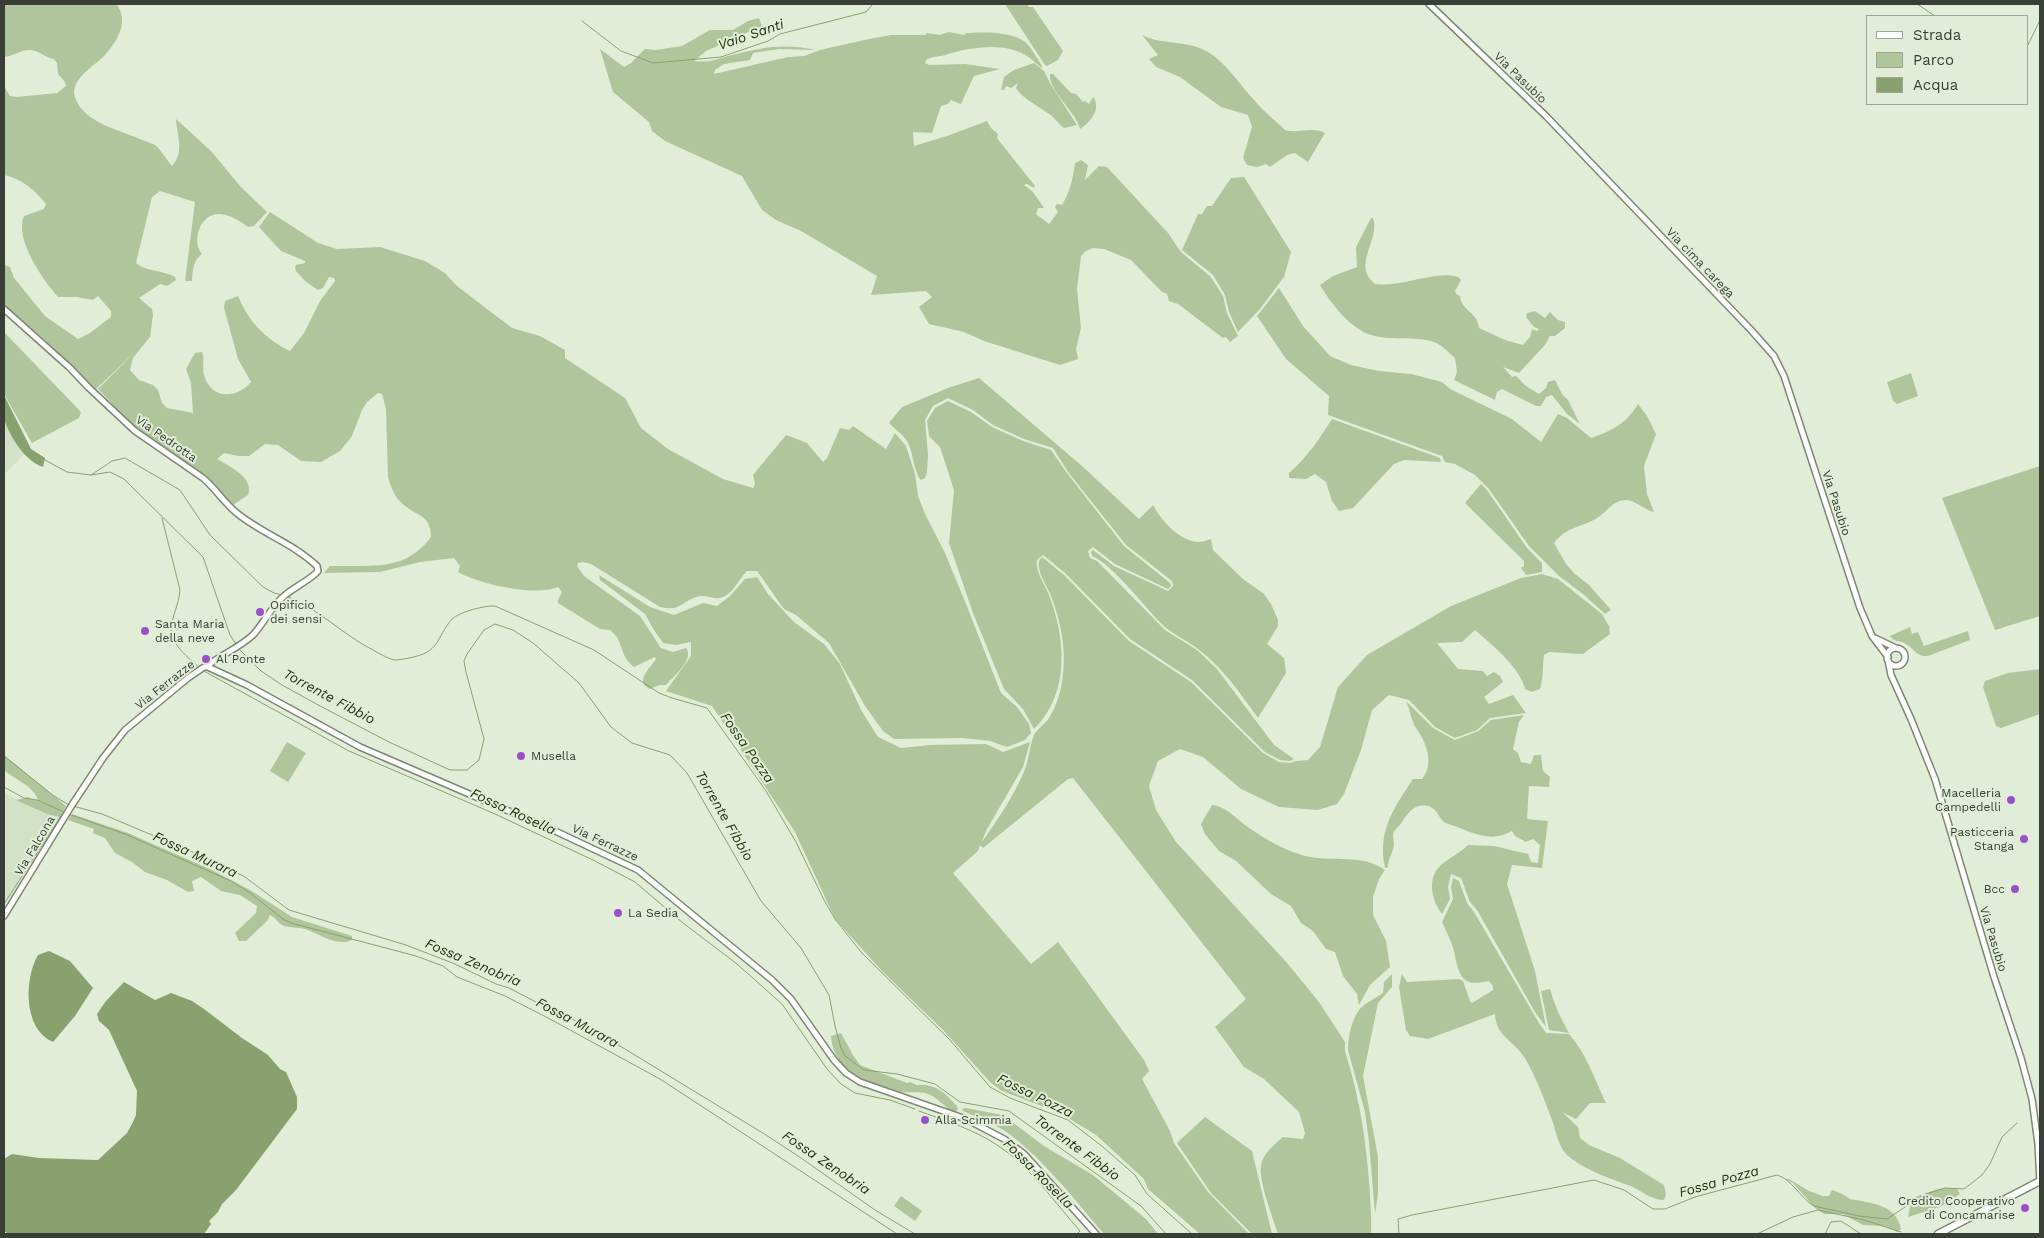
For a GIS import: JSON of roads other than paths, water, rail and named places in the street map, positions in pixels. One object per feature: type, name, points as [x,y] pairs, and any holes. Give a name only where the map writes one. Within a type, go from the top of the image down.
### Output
[{"type":"main road","points":[[1938,1234],[2040,1181]]},
{"type":"street","name":"Via Pasubio","points":[[1429,4],[1546,116],[1595,169]]},
{"type":"street","name":"Via cima carega","points":[[1595,169],[1762,342],[1774,356],[1784,376]]},
{"type":"street","name":"Via Pedrotta","points":[[4,309],[70,368],[135,432],[212,486],[237,514],[317,566],[318,571],[315,575],[285,595],[271,609],[253,634],[206,667]]},
{"type":"street","name":"Via Pasubio","points":[[1784,376],[1858,600],[1872,636],[1891,664],[1898,666]]},
{"type":"street","points":[[1872,636],[1904,652],[1904,662],[1898,666],[1893,680]]},
{"type":"street","points":[[1888,659],[1889,652],[1897,648]]},
{"type":"street","name":"Via Pasubio","points":[[1888,659],[1893,680],[1935,779],[1994,977],[2021,1058],[2032,1099],[2039,1144],[2040,1181]]},
{"type":"street","name":"Via Ferrazze","points":[[69,811],[103,758],[125,730],[197,671],[206,667],[247,685],[360,747],[498,805],[638,870],[782,989],[825,1048],[846,1073],[860,1082],[966,1119],[1004,1139],[1024,1154],[1096,1234]]},
{"type":"street","name":"Via Falcona","points":[[4,916],[69,811]]},
{"type":"water","points":[[4,395],[31,449],[45,458],[43,467],[30,460],[24,454],[10,433],[3,416]]},
{"type":"water","points":[[49,951],[70,961],[93,988],[75,1016],[53,1042],[43,1036],[36,1026],[31,1015],[29,1003],[30,977],[33,965],[38,955]]},
{"type":"water","points":[[124,982],[155,1000],[171,993],[192,1001],[268,1055],[280,1069],[286,1072],[297,1097],[297,1109],[236,1190],[209,1221],[211,1224],[204,1234],[7,1233],[4,1231],[4,1159],[12,1154],[39,1158],[98,1160],[127,1133],[133,1122],[136,1115],[137,1091],[109,1030],[99,1021],[97,1014],[106,1001]]},
{"type":"waterway","name":"Vaio Santi","points":[[582,21],[621,51],[653,63],[721,57],[768,41],[780,34],[866,12],[873,4]]},
{"type":"waterway","points":[[1917,4],[1934,15]]},
{"type":"waterway","points":[[2029,43],[2040,20]]},
{"type":"waterway","name":"Fossa Pozza","points":[[91,475],[112,461],[125,458],[180,490],[210,535],[263,587],[282,595]]},
{"type":"waterway","name":"Torrente Fibbio","points":[[45,460],[67,472],[91,475],[110,472],[124,479],[203,557],[230,635],[236,644]]},
{"type":"waterway","name":"Fossa Rosella","points":[[162,518],[180,590],[171,629],[172,635],[181,651],[199,667]]},
{"type":"waterway","name":"Fossa Pozza","points":[[286,596],[309,607],[362,644],[394,660],[409,658],[427,652],[436,644],[455,616],[495,606],[594,650],[659,693],[707,708],[766,791],[796,842],[835,919],[861,952],[950,1040],[990,1087],[1010,1098],[1068,1120],[1135,1175],[1147,1194],[1192,1234]]},
{"type":"waterway","name":"Torrente Fibbio","points":[[238,648],[261,671],[322,707],[389,742],[450,770],[467,770],[479,760],[484,739],[464,661],[484,630],[495,624],[513,630],[533,643],[579,683],[611,727],[632,743],[670,755],[687,773],[761,901],[801,948],[829,995],[835,1026],[845,1056],[864,1070],[897,1074],[935,1084],[960,1102],[1009,1111],[1141,1206],[1166,1234]]},
{"type":"waterway","name":"Fossa Rosella","points":[[202,670],[349,751],[495,814],[635,882],[683,923],[737,964],[782,1004],[827,1069],[841,1084],[855,1093],[890,1100],[915,1109]]},
{"type":"waterway","name":"Fossa Zenobria","points":[[4,756],[54,796],[69,805]]},
{"type":"waterway","name":"Fossa Murara","points":[[4,787],[24,798],[37,800],[64,812]]},
{"type":"waterway","name":"Fossa Zenobria","points":[[73,806],[102,814],[214,861],[245,877],[289,910],[406,945],[455,964],[536,1002],[551,1007],[625,1049],[766,1135],[875,1210],[915,1234]]},
{"type":"waterway","points":[[4,904],[63,813]]},
{"type":"waterway","name":"Fossa Murara","points":[[68,814],[125,834],[231,881],[291,923],[416,956],[443,966],[457,977],[505,996],[660,1079],[897,1234]]},
{"type":"waterway","name":"Fossa Rosella","points":[[919,1111],[961,1126],[991,1141],[1011,1155],[1042,1186],[1080,1231],[1077,1234]]},
{"type":"waterway","name":"Fossa Pozza","points":[[1399,1234],[1398,1219],[1412,1215],[1594,1180],[1624,1190],[1653,1209],[1665,1209],[1695,1197],[1777,1175],[1792,1184],[1814,1206],[1859,1216],[1887,1219],[1923,1195],[1945,1188],[1964,1189],[1982,1175],[1990,1164],[2002,1137],[2017,1123]]},
{"type":"waterway","name":"Fossa Pozza","points":[[1757,1234],[1793,1217],[1818,1210],[1864,1220],[1901,1232]]},
{"type":"waterway","name":"Torrente Fibbio","points":[[1825,1234],[1831,1222],[1841,1221],[1861,1234]]},
{"type":"place","name":"Opificio dei sensi","points":[[260,612]]},
{"type":"place","name":"Santa Maria della neve","points":[[145,631]]},
{"type":"place","name":"Al Ponte","points":[[206,659]]},
{"type":"place","name":"Musella","points":[[521,756]]},
{"type":"place","name":"Macelleria Campedelli","points":[[2011,800]]},
{"type":"place","name":"Pasticceria Stanga","points":[[2024,839]]},
{"type":"place","name":"Bcc","points":[[2015,889]]},
{"type":"place","name":"La Sedia","points":[[618,913]]},
{"type":"place","name":"Alla Scimmia","points":[[925,1120]]},
{"type":"place","name":"Credito Cooperativo di Concamarise","points":[[2025,1208]]}]
